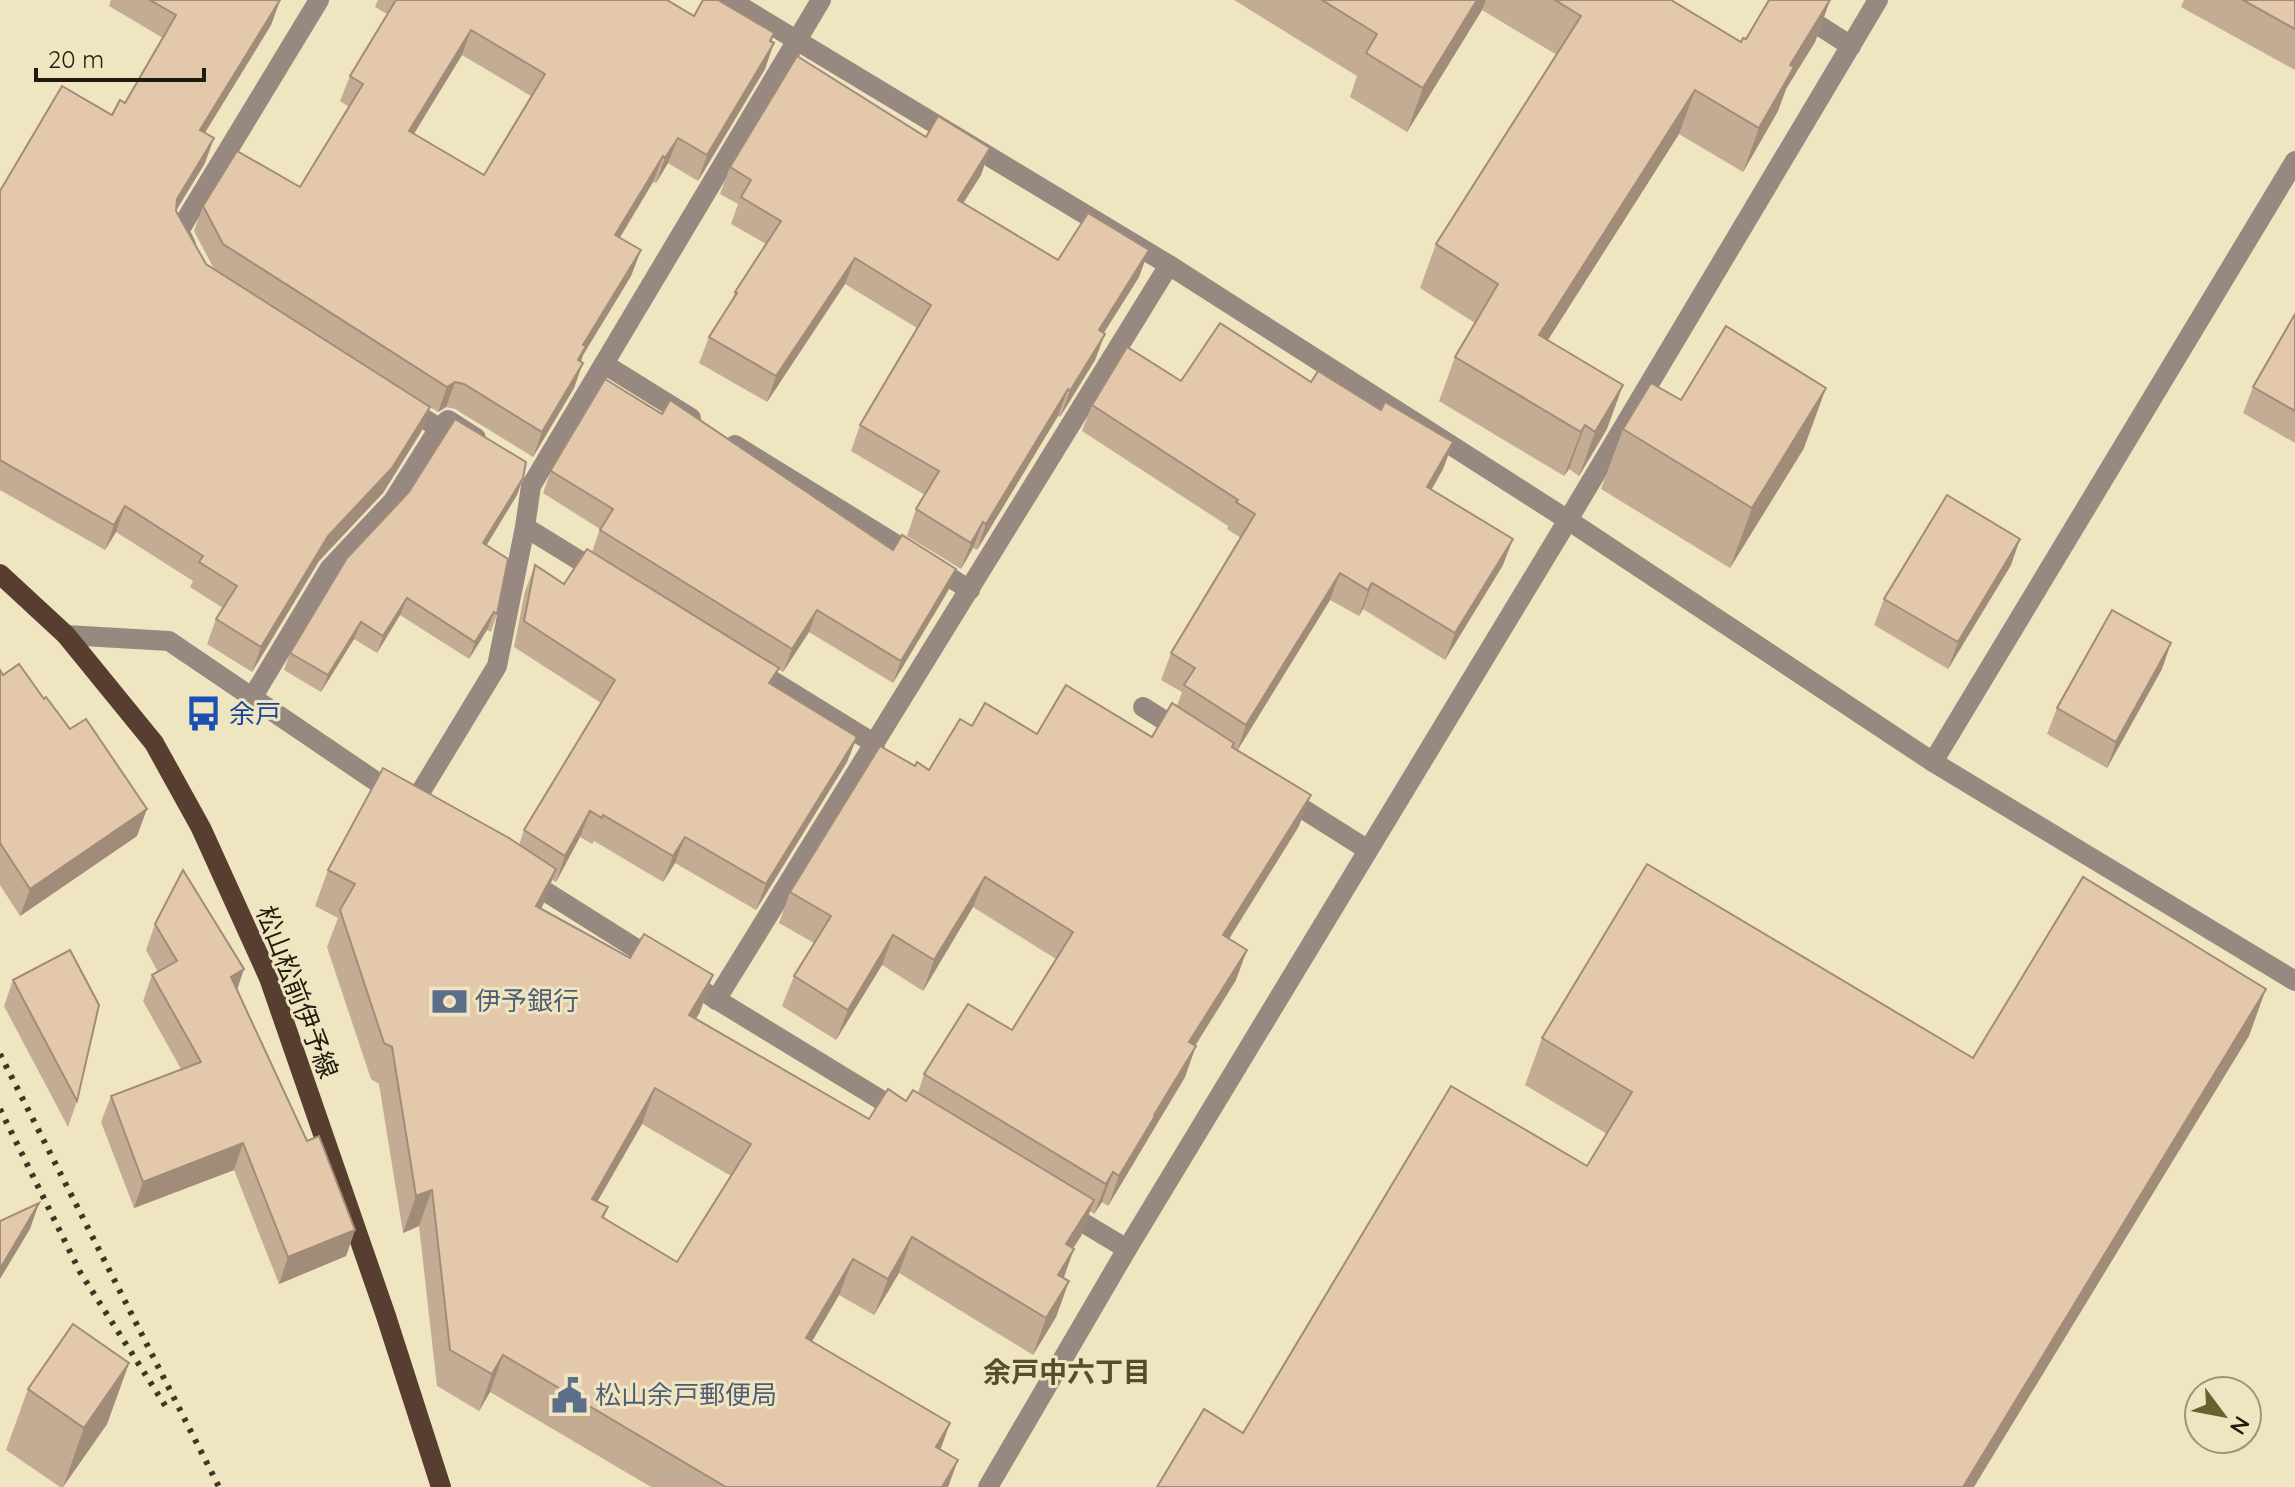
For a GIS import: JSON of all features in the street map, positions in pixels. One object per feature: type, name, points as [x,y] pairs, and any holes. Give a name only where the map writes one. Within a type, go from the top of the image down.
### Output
[{"type":"main road","name":"松山松前伊予線","points":[[0,574],[66,635],[154,743],[201,828],[269,978],[386,1316],[441,1487]]},
{"type":"street","points":[[197,266],[179,231],[319,0]]},
{"type":"street","points":[[730,0],[1169,265],[1568,520],[1933,762],[2295,981]]},
{"type":"street","points":[[66,635],[169,641],[419,811],[497,666],[525,527],[531,471],[604,364],[821,0]]},
{"type":"street","points":[[1779,0],[1851,46]]},
{"type":"street","points":[[988,1487],[1127,1249],[1878,0]]},
{"type":"street","points":[[1933,762],[2295,161]]},
{"type":"street","points":[[716,1000],[1169,265]]},
{"type":"street","points":[[604,364],[970,590]]},
{"type":"street","points":[[387,395],[439,428]]},
{"type":"street","points":[[252,698],[330,568],[393,501],[439,428],[448,420],[499,452]]},
{"type":"street","points":[[525,527],[619,586]]},
{"type":"street","points":[[740,661],[875,744]]},
{"type":"street","points":[[1143,707],[1196,741]]},
{"type":"street","points":[[1262,783],[1368,850]]},
{"type":"street","points":[[505,865],[716,1000],[915,1120]]},
{"type":"street","points":[[1047,1201],[1127,1249]]},
{"type":"building","points":[[150,0],[280,0],[200,130],[214,138],[177,199],[176,211],[206,264],[430,407],[392,468],[328,536],[261,647],[216,619],[237,586],[199,562],[203,556],[125,506],[114,525],[0,460],[0,191],[62,86],[112,115],[120,100],[125,103],[176,15]]},
{"type":"building","points":[[396,0],[667,0],[694,16],[703,0],[718,0],[774,33],[770,41],[774,43],[707,155],[678,138],[665,158],[663,156],[615,235],[641,250],[583,345],[586,346],[578,360],[583,363],[542,432],[464,384],[455,382],[447,387],[223,244],[203,206],[237,151],[300,187],[363,84],[350,76]],"holes":[[[471,30],[545,74],[484,175],[409,131]]]},
{"type":"building","points":[[1322,0],[1477,0],[1423,88],[1366,53],[1377,34]]},
{"type":"building","points":[[1555,0],[1671,0],[1741,42],[1743,38],[1746,39],[1769,0],[1830,0],[1790,65],[1794,67],[1759,128],[1695,90],[1539,335],[1623,385],[1595,432],[1585,425],[1581,432],[1455,357],[1498,284],[1436,244],[1581,16]]},
{"type":"building","points":[[2243,0],[2295,0],[2295,29]]},
{"type":"building","points":[[797,56],[926,137],[938,116],[990,148],[958,200],[1058,260],[1088,213],[1149,250],[1099,330],[1105,334],[971,543],[916,509],[939,471],[860,425],[931,305],[855,258],[776,376],[709,337],[781,221],[741,197],[751,180],[730,167]]},
{"type":"building","points":[[2295,314],[2295,411],[2253,387]]},
{"type":"building","points":[[1220,323],[1311,382],[1318,371],[1381,410],[1385,402],[1453,442],[1427,487],[1513,539],[1455,633],[1372,583],[1368,590],[1340,573],[1246,725],[1184,685],[1195,668],[1171,653],[1255,514],[1092,405],[1127,347],[1181,381]]},
{"type":"building","points":[[1726,326],[1826,388],[1752,508],[1623,429],[1651,383],[1681,400]]},
{"type":"building","points":[[605,379],[662,414],[670,400],[893,550],[902,535],[956,569],[901,661],[817,610],[792,649],[600,530],[613,509],[551,471]]},
{"type":"building","points":[[455,419],[526,462],[523,478],[483,543],[508,559],[497,614],[494,612],[475,642],[407,598],[383,636],[361,622],[328,675],[290,653],[347,558],[409,492]]},
{"type":"building","points":[[1947,495],[2020,539],[1958,642],[1884,599]]},
{"type":"building","points":[[587,549],[779,668],[769,683],[857,737],[766,884],[685,837],[673,856],[603,815],[602,818],[590,811],[565,856],[524,830],[615,680],[524,621],[535,565],[564,584]]},
{"type":"building","points":[[2112,610],[2171,643],[2116,742],[2057,708]]},
{"type":"building","points":[[19,664],[70,729],[86,719],[147,809],[30,889],[0,843],[0,670],[3,675]]},
{"type":"building","points":[[1066,685],[1152,737],[1172,703],[1234,743],[1232,747],[1311,795],[1223,935],[1247,950],[1189,1042],[1196,1046],[1119,1176],[1113,1172],[1106,1184],[924,1074],[968,1004],[1012,1030],[1073,932],[985,877],[934,960],[893,935],[848,1010],[794,976],[831,916],[790,892],[880,746],[915,766],[917,762],[929,770],[960,719],[972,726],[985,703],[1037,734]]},
{"type":"building","points":[[383,768],[509,838],[556,869],[536,906],[630,958],[644,934],[713,975],[689,1015],[869,1119],[888,1089],[906,1101],[913,1090],[1094,1200],[1066,1244],[1074,1249],[1058,1275],[1069,1281],[1046,1318],[912,1237],[888,1279],[853,1259],[806,1338],[950,1423],[936,1447],[958,1460],[942,1487],[726,1487],[503,1355],[492,1374],[450,1350],[432,1190],[416,1196],[392,1047],[384,1043],[340,910],[355,884],[328,870]],"holes":[[[655,1088],[751,1144],[677,1262],[602,1217],[608,1207],[592,1199]]]},
{"type":"building","points":[[1647,864],[1973,1058],[2083,877],[2266,989],[1963,1487],[1157,1487],[1204,1409],[1243,1433],[1451,1086],[1587,1166],[1632,1092],[1542,1038]]},
{"type":"building","points":[[183,870],[244,969],[231,977],[307,1141],[319,1136],[355,1230],[288,1257],[243,1143],[143,1182],[111,1096],[201,1062],[152,975],[177,961],[155,924]]},
{"type":"building","points":[[70,950],[99,1005],[77,1101],[13,980]]},
{"type":"building","points":[[39,1203],[0,1269],[0,1221]]},
{"type":"building","points":[[73,1324],[129,1363],[84,1428],[28,1389]]},
{"type":"railway","points":[[0,1054],[219,1487]]},
{"type":"railway","points":[[0,1109],[80,1272],[168,1410]]},
{"type":"place","name":"余戸","points":[[203,714]]},
{"type":"place","name":"伊予銀行","points":[[449,1001]]},
{"type":"place","name":"松山余戸郵便局","points":[[569,1395]]},
{"type":"district","name":"余戸中六丁目","points":[[1067,1372]]}]
